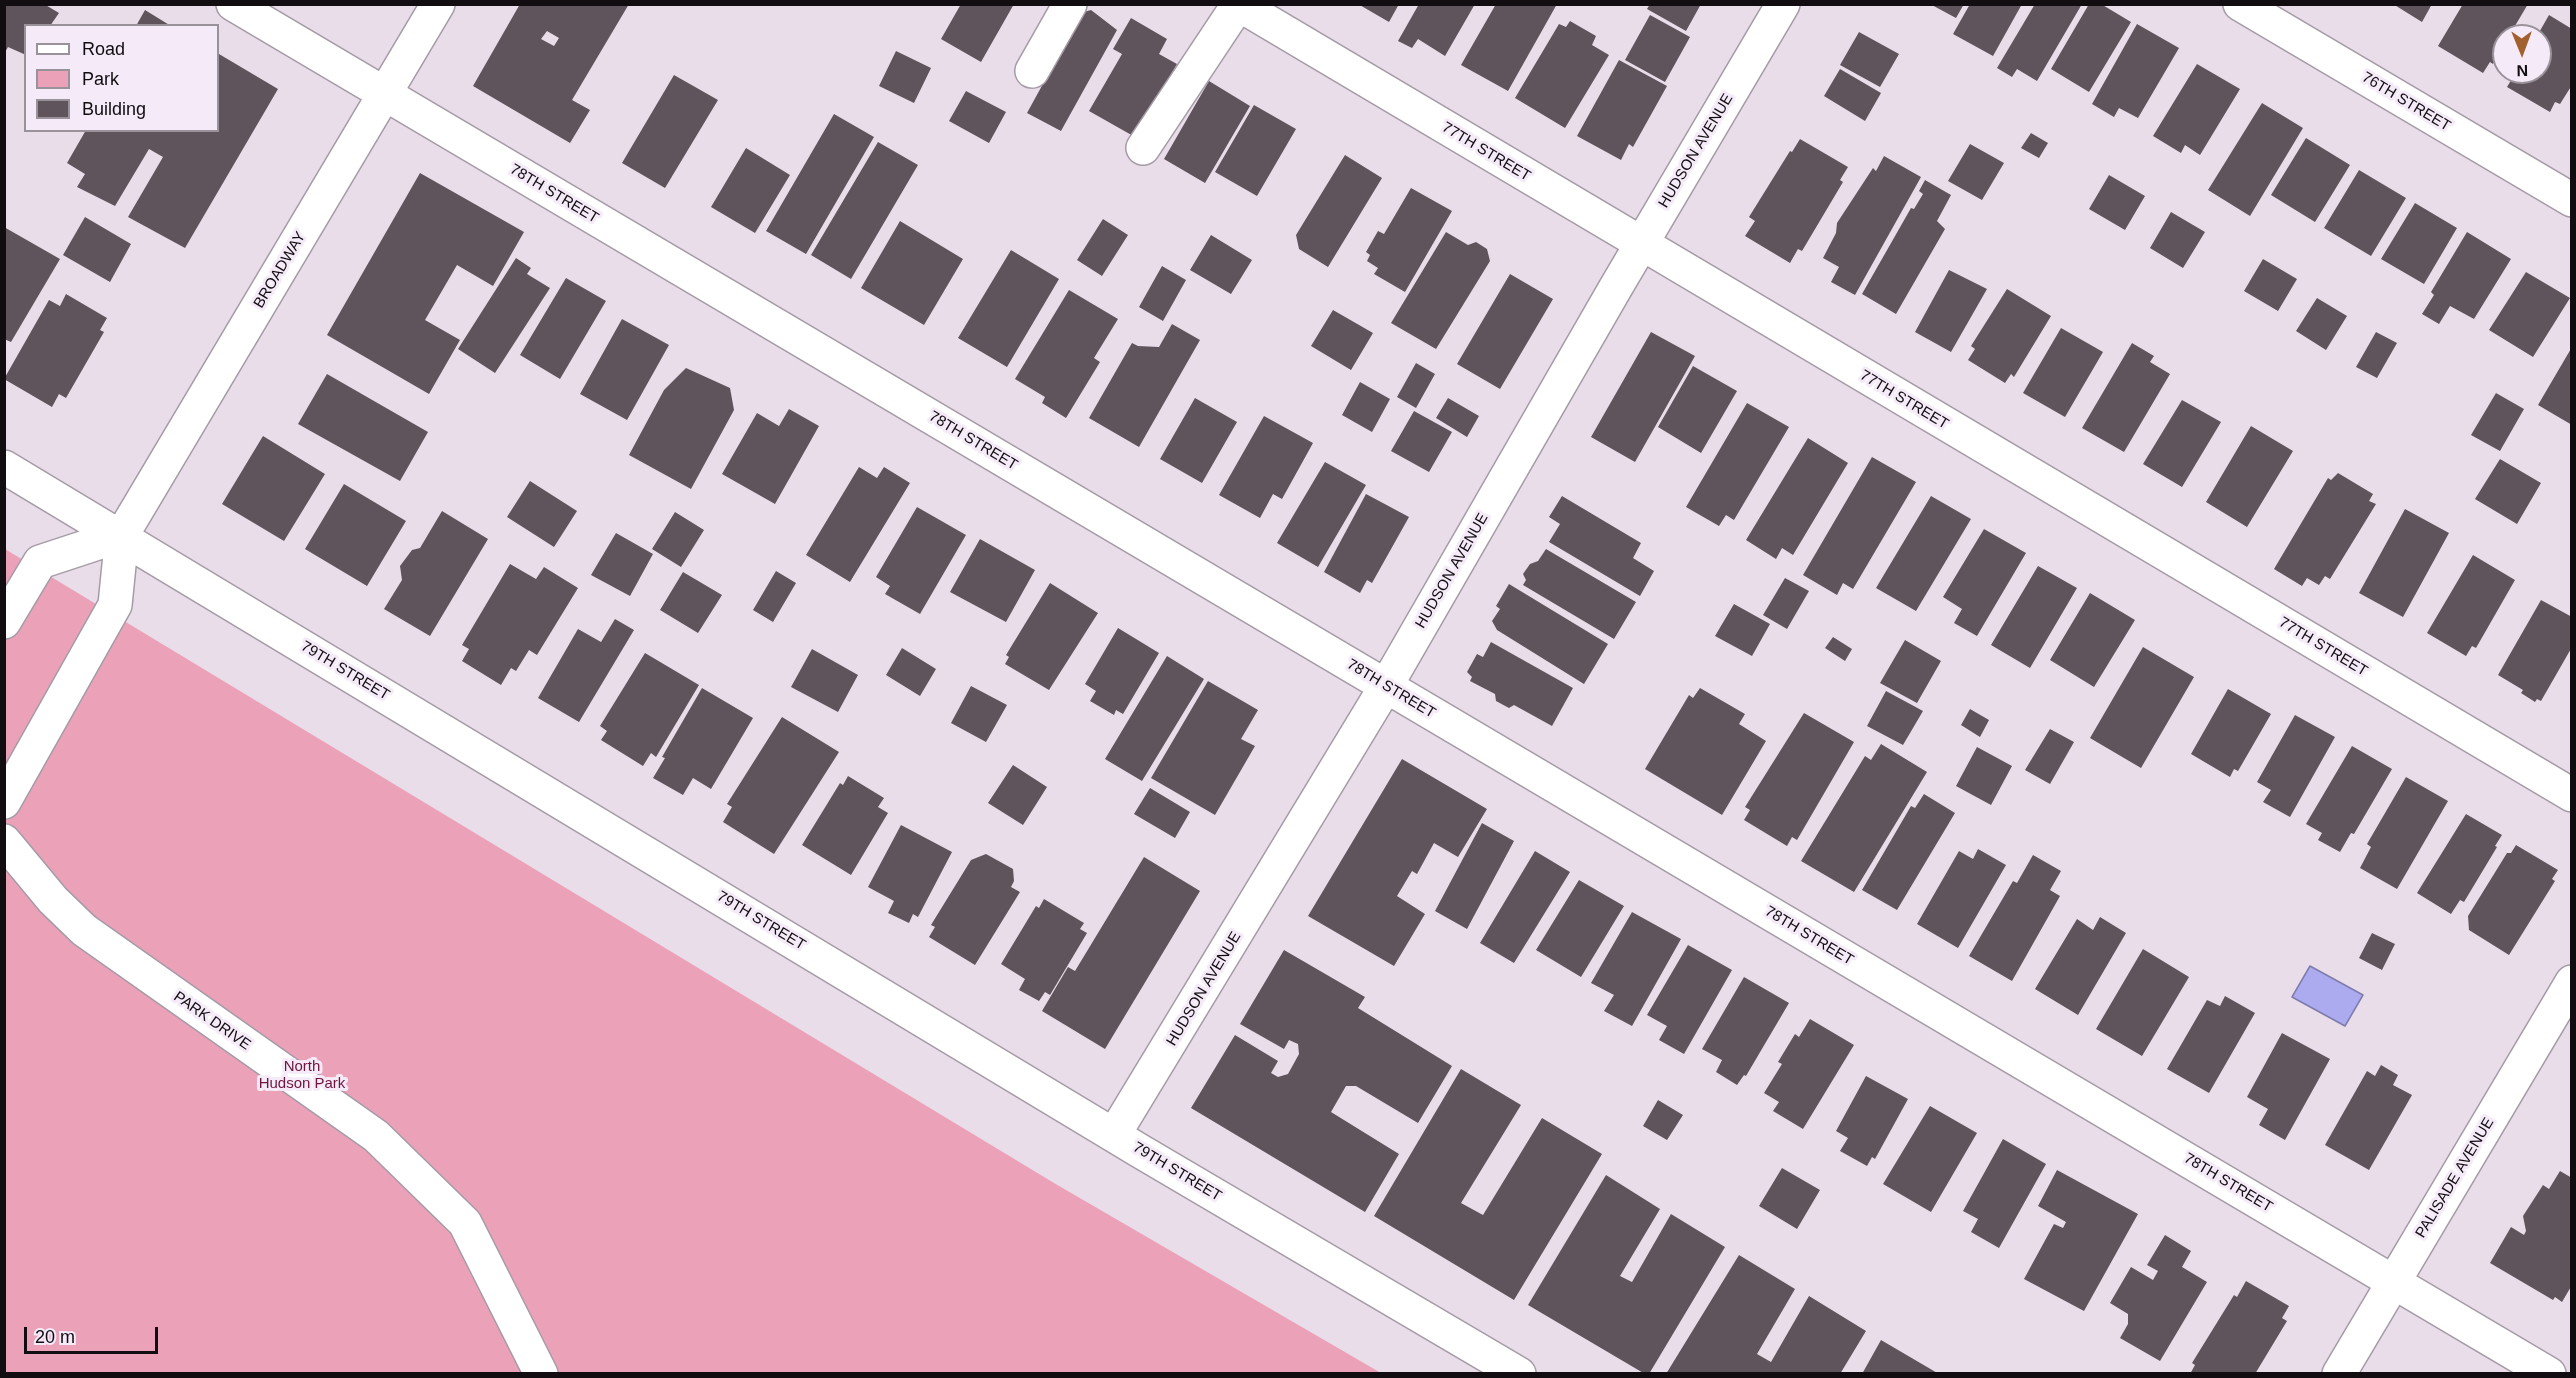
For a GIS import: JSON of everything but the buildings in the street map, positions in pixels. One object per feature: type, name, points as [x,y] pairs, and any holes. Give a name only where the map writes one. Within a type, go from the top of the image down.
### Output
[{"type":"street","name":"78TH STREET","points":[[233,4],[2549,1374]]},
{"type":"street","name":"BROADWAY","points":[[122,535],[438,4]]},
{"type":"street","points":[[1032,72],[1070,4]]},
{"type":"street","name":"HUDSON AVENUE","points":[[1115,1133],[1386,686],[1641,244],[1783,4]]},
{"type":"street","name":"76TH STREET","points":[[2240,4],[2571,200]]},
{"type":"street","points":[[1143,148],[1238,5]]},
{"type":"street","name":"77TH STREET","points":[[1238,5],[2571,795]]},
{"type":"street","name":"79TH STREET","points":[[4,467],[122,535],[1519,1374]]},
{"type":"street","points":[[4,622],[40,562],[122,535],[115,605],[4,802]]},
{"type":"street","name":"PARK DRIVE","points":[[4,841],[53,900],[84,930],[376,1136],[465,1223],[541,1374]]},
{"type":"street","name":"PALISADE AVENUE","points":[[2338,1374],[2571,982]]},
{"type":"green space","name":"North Hudson Park","points":[[5,549],[1054,1183],[1381,1373],[5,1374]]},
{"type":"water","points":[[2310,966],[2363,995],[2345,1026],[2292,997]]}]
